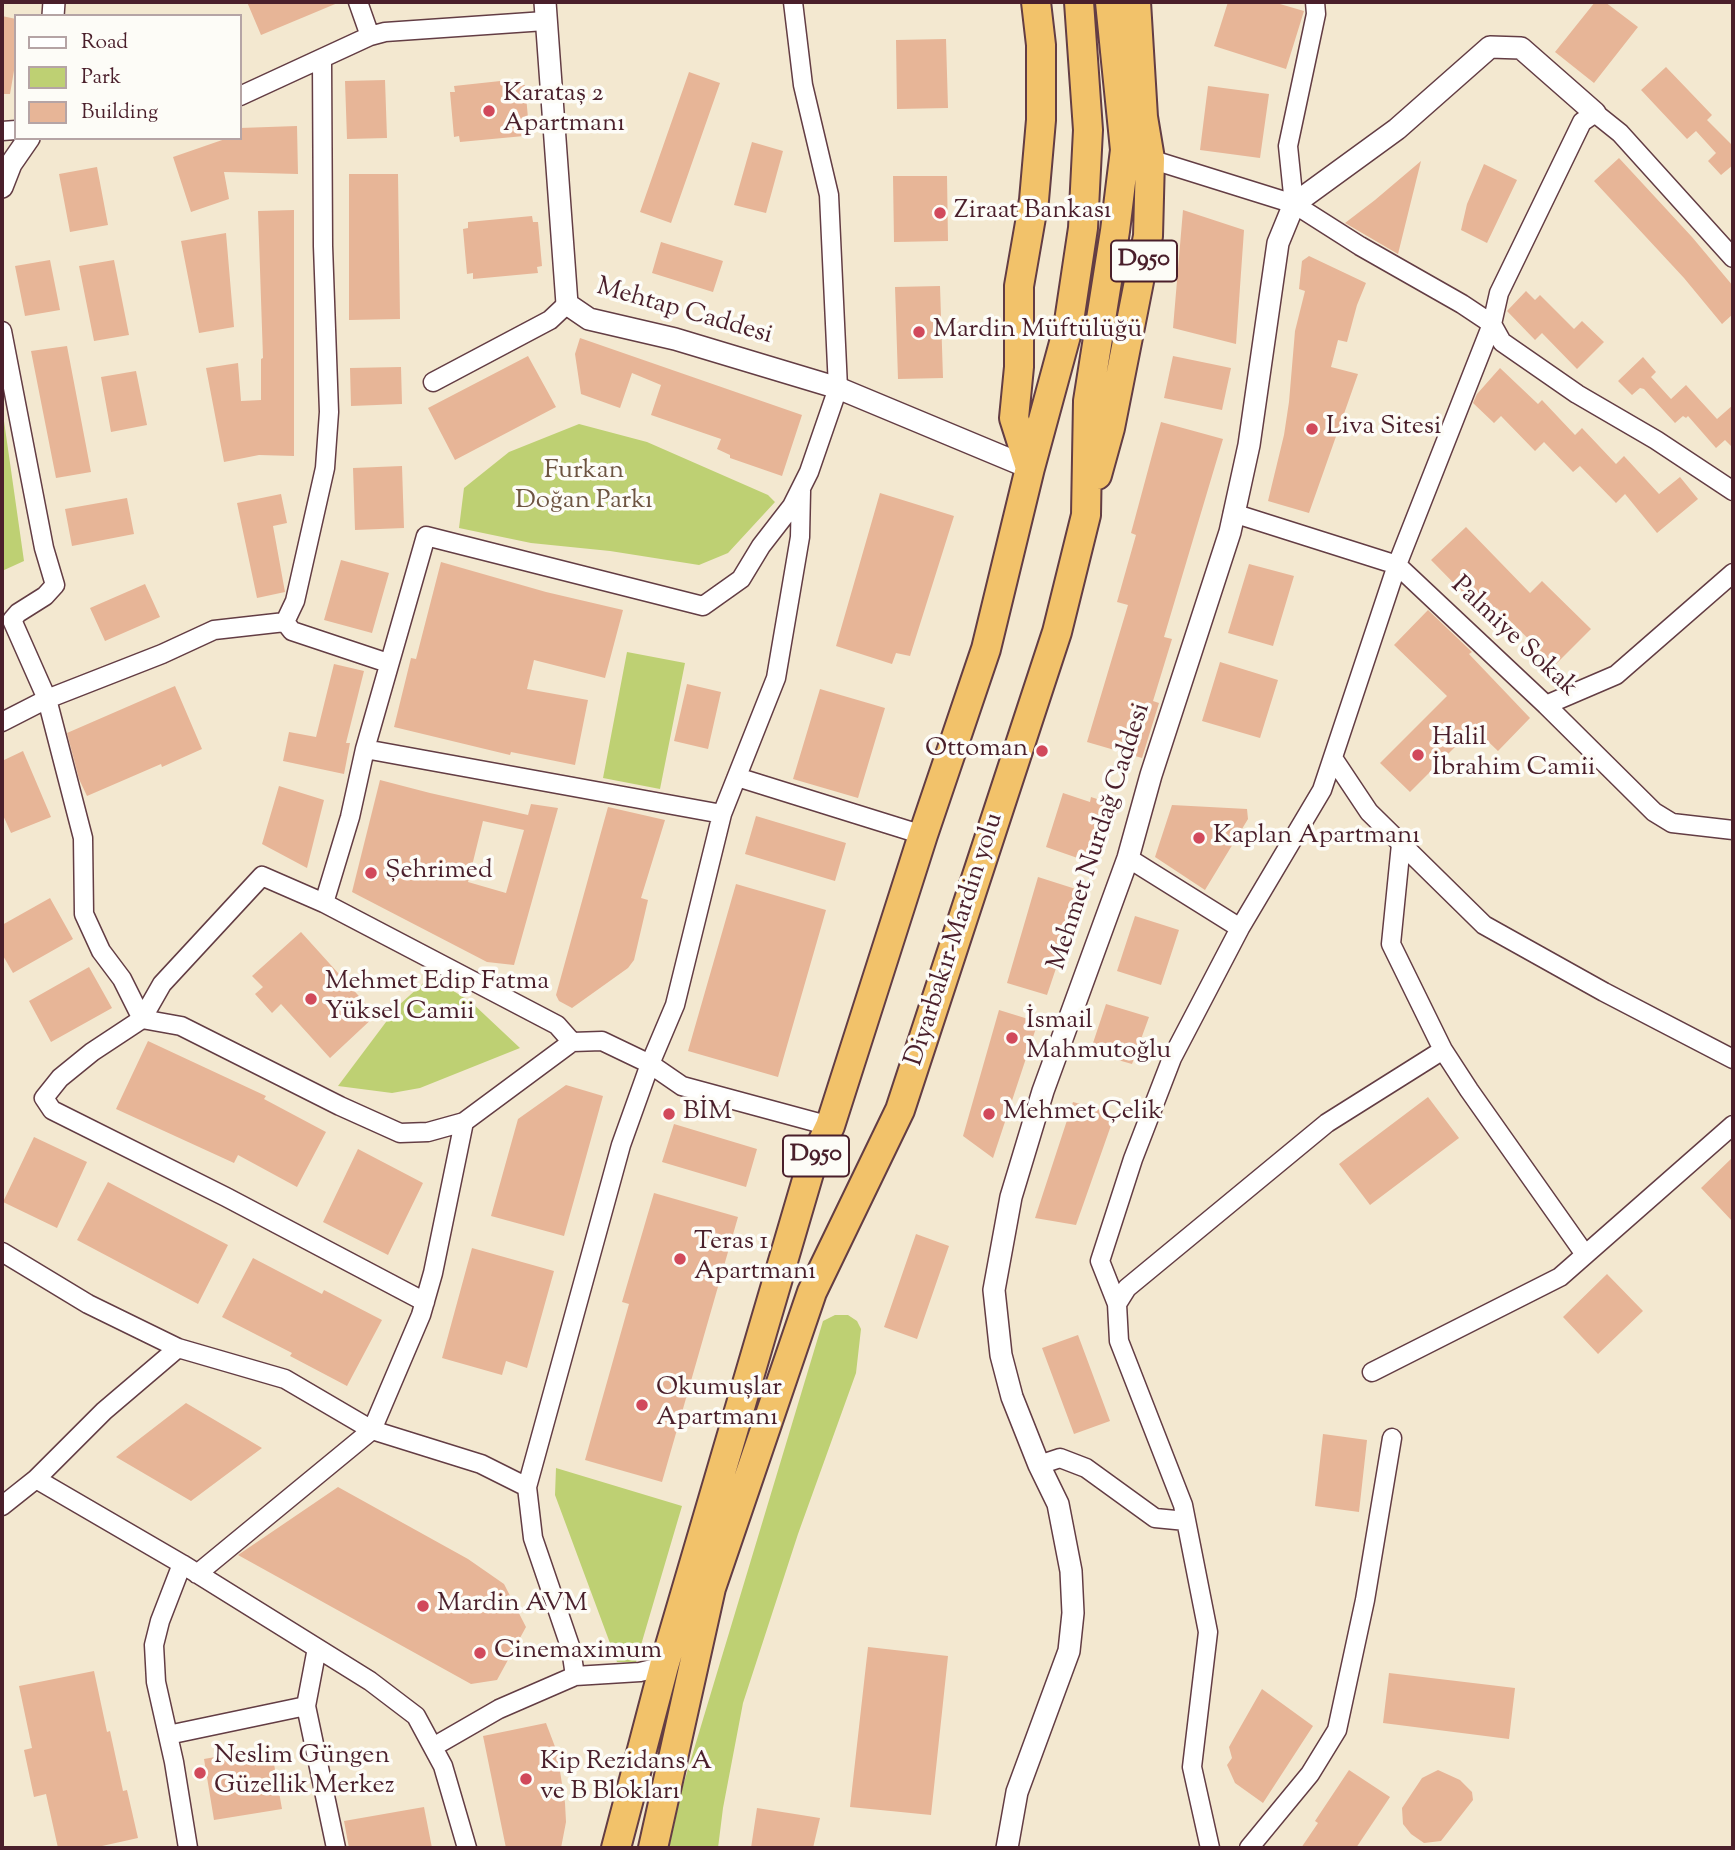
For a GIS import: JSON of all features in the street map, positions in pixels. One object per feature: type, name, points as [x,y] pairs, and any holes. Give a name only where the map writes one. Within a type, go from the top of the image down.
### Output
[{"type":"highway","points":[[1030,468],[1014,418],[1019,367],[1019,286],[1034,200],[1041,120],[1041,45],[1036,2]]},
{"type":"highway","points":[[1030,468],[1068,328],[1083,228],[1088,130],[1079,2]]},
{"type":"highway","name":"Diyarbakır-Mardin yolu","points":[[653,1848],[711,1588],[813,1293],[900,1110],[1057,632],[1086,515],[1088,401],[1125,150],[1110,2]]},
{"type":"highway","name":"D950","points":[[1086,515],[1110,428],[1148,236],[1150,159],[1143,117],[1136,2]]},
{"type":"highway","name":"D950","points":[[616,1848],[664,1666],[811,1166],[830,1126],[986,649],[1030,468]]},
{"type":"street","points":[[358,2],[370,36]]},
{"type":"street","points":[[324,903],[350,817],[388,663],[426,536],[703,606],[741,579],[761,546],[793,506],[838,388],[828,195],[803,85],[793,2]]},
{"type":"street","points":[[1294,204],[1288,146],[1316,13],[1315,2]]},
{"type":"street","points":[[242,95],[370,36],[545,12]]},
{"type":"street","name":"Mehtap Caddesi","points":[[545,12],[567,304],[589,319],[675,339],[838,388],[1030,468]]},
{"type":"street","points":[[1294,204],[1397,130],[1490,47],[1521,48],[1620,133],[1733,258]]},
{"type":"street","points":[[285,622],[295,601],[325,468],[329,412],[323,246],[322,60]]},
{"type":"street","points":[[1210,1848],[1192,1767],[1208,1632],[1183,1506],[1119,1341],[1117,1304],[1100,1261],[1133,1159],[1172,1058],[1240,928],[1322,790],[1397,565],[1492,324],[1499,293],[1582,122],[1595,113]]},
{"type":"street","points":[[2,187],[12,164],[28,140]]},
{"type":"street","points":[[1150,159],[1294,204],[1360,246],[1462,304],[1492,324],[1502,342],[1566,387],[1656,440],[1733,491]]},
{"type":"street","name":"Mehmet Nurdağ Caddesi","points":[[1007,1848],[1017,1792],[1069,1650],[1073,1613],[1071,1572],[1058,1504],[1012,1397],[1001,1355],[994,1290],[1011,1198],[1043,1091],[1128,858],[1151,775],[1226,546],[1249,445],[1278,243],[1294,204]]},
{"type":"street","points":[[433,382],[550,320],[567,304]]},
{"type":"street","points":[[2,331],[44,548],[55,585],[45,596],[18,613],[12,620],[47,699],[83,838],[84,914],[101,951],[122,979],[142,1019]]},
{"type":"street","points":[[575,1676],[571,1649],[533,1538],[527,1487],[621,1145],[650,1064],[675,1006],[722,814],[776,678],[800,537],[801,487]]},
{"type":"street","name":"Palmiye Sokak","points":[[1233,513],[1397,565],[1546,705],[1654,812],[1672,823],[1733,830]]},
{"type":"street","points":[[1546,705],[1616,674],[1733,573]]},
{"type":"street","points":[[285,622],[292,631],[388,663]]},
{"type":"street","points":[[2,722],[47,699],[162,654],[214,629],[285,622]]},
{"type":"street","points":[[365,749],[722,814]]},
{"type":"street","points":[[1332,758],[1369,812],[1484,925],[1604,992],[1733,1059]]},
{"type":"street","points":[[737,777],[923,835]]},
{"type":"street","points":[[1401,844],[1391,944],[1443,1050],[1584,1253]]},
{"type":"street","points":[[1128,858],[1240,928]]},
{"type":"street","points":[[425,1302],[226,1197],[52,1110],[44,1098],[60,1078],[92,1052],[142,1019],[162,984],[262,876],[324,903],[557,1025],[572,1042]]},
{"type":"street","points":[[142,1019],[181,1026],[400,1133],[428,1132],[464,1122],[572,1042],[602,1041],[650,1064],[682,1086],[830,1126]]},
{"type":"street","points":[[1117,1304],[1127,1288],[1327,1123],[1443,1050]]},
{"type":"street","points":[[188,1848],[156,1682],[155,1645],[160,1621],[189,1569],[372,1430],[425,1302],[464,1122]]},
{"type":"street","points":[[1372,1372],[1560,1277],[1584,1253],[1733,1125]]},
{"type":"street","points":[[2,1252],[88,1304],[178,1348],[285,1379],[372,1430],[481,1464],[527,1487]]},
{"type":"street","points":[[2,1506],[36,1479],[104,1411],[178,1348]]},
{"type":"street","points":[[1249,1848],[1310,1774],[1337,1730],[1365,1600],[1392,1438]]},
{"type":"street","points":[[1039,1465],[1060,1458],[1086,1468],[1155,1518],[1186,1521]]},
{"type":"street","points":[[36,1479],[189,1569],[370,1681],[416,1716],[443,1766],[467,1848]]},
{"type":"street","points":[[317,1648],[306,1706],[336,1848]]},
{"type":"street","points":[[433,1747],[499,1709],[575,1676],[640,1672],[664,1666]]},
{"type":"street","points":[[168,1735],[306,1706]]},
{"type":"green space","points":[[2,407],[24,561],[2,571]]},
{"type":"green space","name":"Furkan Doğan Parkı","points":[[579,424],[647,442],[768,495],[775,502],[728,553],[699,565],[610,551],[531,543],[459,528],[464,488],[509,452]]},
{"type":"green space","points":[[627,652],[685,663],[660,789],[603,778]]},
{"type":"green space","points":[[430,977],[470,1001],[520,1048],[420,1088],[392,1093],[338,1086],[398,1006]]},
{"type":"green space","points":[[835,1315],[848,1315],[857,1321],[861,1329],[856,1373],[798,1534],[743,1703],[718,1848],[669,1848],[682,1789],[823,1321]]},
{"type":"green space","points":[[556,1468],[682,1506],[636,1662],[617,1662],[555,1495]]},
{"type":"building","points":[[247,2],[340,2],[261,35]]},
{"type":"building","points":[[1228,2],[1273,2],[1304,11],[1286,69],[1214,46]]},
{"type":"building","points":[[1595,2],[1605,2],[1638,27],[1594,83],[1555,52]]},
{"type":"building","points":[[2,16],[14,19],[14,71],[10,94],[2,94]]},
{"type":"building","points":[[946,39],[948,108],[897,109],[896,40]]},
{"type":"building","points":[[1666,67],[1712,115],[1707,120],[1733,146],[1733,165],[1721,175],[1708,161],[1716,153],[1696,131],[1687,139],[1641,90]]},
{"type":"building","points":[[689,72],[720,83],[671,223],[640,212]]},
{"type":"building","name":"Karataş 2 Apartmanı","points":[[519,79],[519,85],[525,85],[529,129],[524,130],[524,136],[460,142],[459,136],[454,137],[450,92],[455,92],[454,86]]},
{"type":"building","points":[[385,80],[387,138],[347,139],[345,81]]},
{"type":"building","points":[[1208,86],[1269,94],[1260,158],[1200,150]]},
{"type":"building","points":[[297,126],[298,174],[224,172],[229,199],[191,212],[173,157],[222,140],[242,140],[242,128]]},
{"type":"building","points":[[752,142],[783,151],[766,213],[734,205]]},
{"type":"building","points":[[1619,158],[1733,286],[1733,314],[1722,324],[1684,278],[1594,181]]},
{"type":"building","points":[[1421,161],[1398,254],[1345,223],[1375,200]]},
{"type":"building","points":[[1484,164],[1517,180],[1487,243],[1461,230],[1467,204]]},
{"type":"building","points":[[97,167],[108,225],[70,232],[59,174]]},
{"type":"building","points":[[349,174],[398,174],[400,319],[349,320]]},
{"type":"building","points":[[893,176],[947,176],[948,241],[894,242]]},
{"type":"building","points":[[294,210],[294,456],[259,455],[224,462],[206,368],[238,363],[241,401],[261,400],[263,358],[258,211]]},
{"type":"building","points":[[1183,210],[1244,230],[1236,344],[1173,328]]},
{"type":"building","points":[[532,216],[533,222],[538,222],[542,266],[537,267],[538,273],[473,279],[473,273],[467,274],[463,229],[468,228],[468,222]]},
{"type":"building","points":[[226,233],[234,327],[199,333],[181,241]]},
{"type":"building","points":[[661,242],[723,261],[713,292],[652,273]]},
{"type":"building","points":[[1309,256],[1366,283],[1347,342],[1338,340],[1331,367],[1358,374],[1309,513],[1268,501],[1284,435],[1295,331],[1305,291],[1299,289],[1302,261]]},
{"type":"building","points":[[50,260],[60,310],[25,316],[15,266]]},
{"type":"building","points":[[114,260],[129,335],[94,341],[79,266]]},
{"type":"building","name":"Mardin Müftülüğü","points":[[940,286],[943,378],[898,379],[895,287]]},
{"type":"building","points":[[1526,291],[1535,300],[1540,295],[1574,329],[1582,321],[1604,342],[1577,369],[1542,333],[1535,340],[1507,311]]},
{"type":"building","points":[[580,338],[802,415],[782,476],[730,458],[730,455],[717,449],[721,439],[651,415],[661,385],[632,373],[620,408],[581,394],[575,354]]},
{"type":"building","points":[[67,346],[91,472],[56,478],[31,351]]},
{"type":"building","points":[[528,356],[556,407],[455,460],[428,408]]},
{"type":"building","points":[[1173,356],[1231,368],[1222,410],[1164,398]]},
{"type":"building","points":[[1643,357],[1656,372],[1651,377],[1671,399],[1686,385],[1717,419],[1733,405],[1733,448],[1725,440],[1716,448],[1688,416],[1683,416],[1675,423],[1644,389],[1640,388],[1632,395],[1618,381]]},
{"type":"building","points":[[401,367],[402,404],[351,406],[350,368]]},
{"type":"building","points":[[1500,368],[1538,404],[1542,400],[1575,435],[1582,428],[1616,464],[1624,456],[1659,494],[1680,477],[1698,499],[1657,533],[1625,494],[1616,503],[1580,466],[1573,472],[1544,442],[1535,451],[1501,416],[1494,423],[1473,403],[1477,394]]},
{"type":"building","points":[[136,371],[147,425],[111,432],[101,377]]},
{"type":"building","points":[[1161,422],[1223,439],[1164,637],[1172,639],[1153,701],[1159,703],[1142,758],[1087,742],[1128,605],[1117,602],[1136,535],[1131,533]]},
{"type":"building","points":[[402,466],[404,528],[355,530],[353,468]]},
{"type":"building","points":[[880,493],[954,516],[910,656],[896,653],[892,664],[836,646]]},
{"type":"building","points":[[281,494],[287,523],[273,526],[285,592],[257,598],[237,503]]},
{"type":"building","points":[[127,498],[134,534],[72,546],[65,509]]},
{"type":"building","points":[[1466,527],[1530,593],[1542,581],[1591,629],[1555,665],[1497,608],[1487,617],[1431,560]]},
{"type":"building","points":[[341,560],[389,573],[372,633],[324,620]]},
{"type":"building","points":[[441,562],[546,592],[623,610],[605,678],[534,660],[527,689],[588,700],[575,765],[511,752],[510,755],[394,727],[411,658],[416,659]]},
{"type":"building","points":[[1249,564],[1294,576],[1273,646],[1228,633]]},
{"type":"building","points":[[145,584],[160,617],[105,641],[90,608]]},
{"type":"building","points":[[1428,610],[1472,652],[1469,654],[1530,718],[1498,751],[1474,728],[1410,792],[1380,763],[1447,696],[1394,645]]},
{"type":"building","points":[[1220,662],[1278,680],[1260,738],[1202,721]]},
{"type":"building","points":[[334,664],[364,671],[346,743],[350,743],[344,774],[283,761],[289,732],[316,737]]},
{"type":"building","points":[[687,684],[721,692],[708,749],[674,741]]},
{"type":"building","points":[[175,686],[202,749],[87,796],[79,779],[67,733]]},
{"type":"building","points":[[820,689],[885,708],[858,798],[793,779]]},
{"type":"building","points":[[23,751],[51,817],[11,833],[2,813],[2,761]]},
{"type":"building","points":[[380,780],[528,815],[531,804],[558,808],[514,965],[487,962],[352,892]],"holes":[[[483,821],[524,830],[506,893],[468,882]]]},
{"type":"building","points":[[279,786],[324,800],[307,868],[262,844]]},
{"type":"building","points":[[1063,793],[1090,802],[1091,797],[1109,803],[1089,862],[1046,847]]},
{"type":"building","name":"Kaplan Apartmanı","points":[[1172,805],[1247,809],[1248,819],[1205,890],[1155,857]]},
{"type":"building","points":[[608,807],[665,820],[641,898],[648,900],[634,960],[628,968],[572,1008],[559,1001],[556,995]]},
{"type":"building","points":[[756,816],[846,843],[835,881],[745,854]]},
{"type":"building","points":[[1038,877],[1082,891],[1047,995],[1007,983]]},
{"type":"building","points":[[736,884],[826,910],[778,1077],[688,1051]]},
{"type":"building","points":[[50,898],[73,939],[13,973],[2,954],[2,925]]},
{"type":"building","points":[[1135,916],[1179,930],[1161,985],[1117,971]]},
{"type":"building","name":"Mehmet Edip Fatma Yüksel Camii","points":[[301,932],[376,1015],[330,1058],[281,1004],[272,1013],[255,994],[263,987],[252,976]]},
{"type":"building","points":[[89,967],[112,1008],[51,1042],[29,1001]]},
{"type":"building","points":[[1106,1004],[1149,1017],[1132,1064],[1090,1052]]},
{"type":"building","points":[[999,1010],[1038,1022],[993,1158],[963,1136]]},
{"type":"building","points":[[148,1041],[266,1096],[264,1099],[326,1132],[297,1187],[238,1155],[234,1163],[116,1109]]},
{"type":"building","points":[[566,1085],[603,1096],[564,1236],[491,1216],[518,1119]]},
{"type":"building","points":[[1428,1097],[1459,1138],[1370,1205],[1339,1164]]},
{"type":"building","points":[[1073,1102],[1115,1114],[1076,1225],[1035,1218]]},
{"type":"building","points":[[674,1124],[757,1149],[746,1187],[662,1162]]},
{"type":"building","points":[[34,1137],[87,1162],[57,1228],[3,1202]]},
{"type":"building","points":[[358,1149],[423,1183],[388,1255],[323,1222]]},
{"type":"building","points":[[1733,1157],[1733,1222],[1701,1188]]},
{"type":"building","points":[[108,1182],[228,1245],[198,1304],[77,1240]]},
{"type":"building","points":[[654,1193],[738,1217],[662,1482],[585,1460],[629,1304],[622,1302]]},
{"type":"building","points":[[916,1234],[949,1246],[917,1339],[884,1327]]},
{"type":"building","points":[[472,1248],[554,1271],[527,1368],[506,1361],[502,1375],[442,1358]]},
{"type":"building","points":[[253,1258],[322,1294],[324,1290],[382,1320],[347,1386],[290,1356],[292,1353],[222,1317]]},
{"type":"building","points":[[1607,1274],[1643,1311],[1598,1354],[1563,1317]]},
{"type":"building","points":[[1078,1335],[1110,1421],[1074,1434],[1042,1348]]},
{"type":"building","points":[[186,1403],[262,1448],[191,1501],[116,1457]]},
{"type":"building","points":[[1323,1434],[1367,1440],[1359,1512],[1315,1506]]},
{"type":"building","name":"Mardin AVM","points":[[338,1487],[468,1559],[504,1584],[526,1627],[497,1680],[471,1684],[238,1555]]},
{"type":"building","points":[[868,1647],[948,1656],[931,1815],[850,1807]]},
{"type":"building","points":[[94,1671],[107,1732],[110,1731],[123,1791],[127,1790],[138,1838],[93,1848],[58,1848],[46,1794],[34,1797],[24,1750],[32,1748],[19,1686]]},
{"type":"building","points":[[1389,1673],[1515,1688],[1509,1739],[1383,1723]]},
{"type":"building","points":[[1262,1689],[1313,1726],[1263,1803],[1235,1783],[1227,1765],[1232,1758],[1229,1747]]},
{"type":"building","name":"Kip Rezidans A ve B Blokları","points":[[546,1723],[557,1752],[565,1803],[566,1822],[561,1848],[506,1848],[483,1736]]},
{"type":"building","points":[[271,1747],[282,1809],[214,1820],[204,1759]]},
{"type":"building","points":[[1349,1770],[1390,1797],[1356,1848],[1301,1848],[1318,1823],[1315,1821]]},
{"type":"building","points":[[1438,1770],[1460,1780],[1472,1792],[1473,1800],[1441,1841],[1424,1843],[1403,1824],[1402,1808],[1422,1778]]},
{"type":"building","points":[[424,1807],[432,1848],[349,1848],[344,1821]]},
{"type":"building","points":[[757,1808],[820,1818],[813,1848],[751,1848]]},
{"type":"place","name":"Karataş 2 Apartmanı","points":[[489,111]]},
{"type":"place","name":"Ziraat Bankası","points":[[940,213]]},
{"type":"place","name":"Mardin Müftülüğü","points":[[919,332]]},
{"type":"place","name":"Liva Sitesi","points":[[1312,429]]},
{"type":"place","name":"Ottoman","points":[[1042,751]]},
{"type":"place","name":"Halil İbrahim Camii","points":[[1418,755]]},
{"type":"place","name":"Kaplan Apartmanı","points":[[1199,838]]},
{"type":"place","name":"Şehrimed","points":[[371,873]]},
{"type":"place","name":"Mehmet Edip Fatma Yüksel Camii","points":[[311,999]]},
{"type":"place","name":"İsmail Mahmutoğlu","points":[[1012,1038]]},
{"type":"place","name":"BİM","points":[[669,1114]]},
{"type":"place","name":"Mehmet Çelik","points":[[989,1114]]},
{"type":"place","name":"Teras 1 Apartmanı","points":[[680,1259]]},
{"type":"place","name":"Okumuşlar Apartmanı","points":[[642,1405]]},
{"type":"place","name":"Mardin AVM","points":[[423,1606]]},
{"type":"place","name":"Cinemaximum","points":[[480,1653]]},
{"type":"place","name":"Neslim Güngen Güzellik Merkez","points":[[200,1773]]},
{"type":"place","name":"Kip Rezidans A ve B Blokları","points":[[526,1779]]}]
